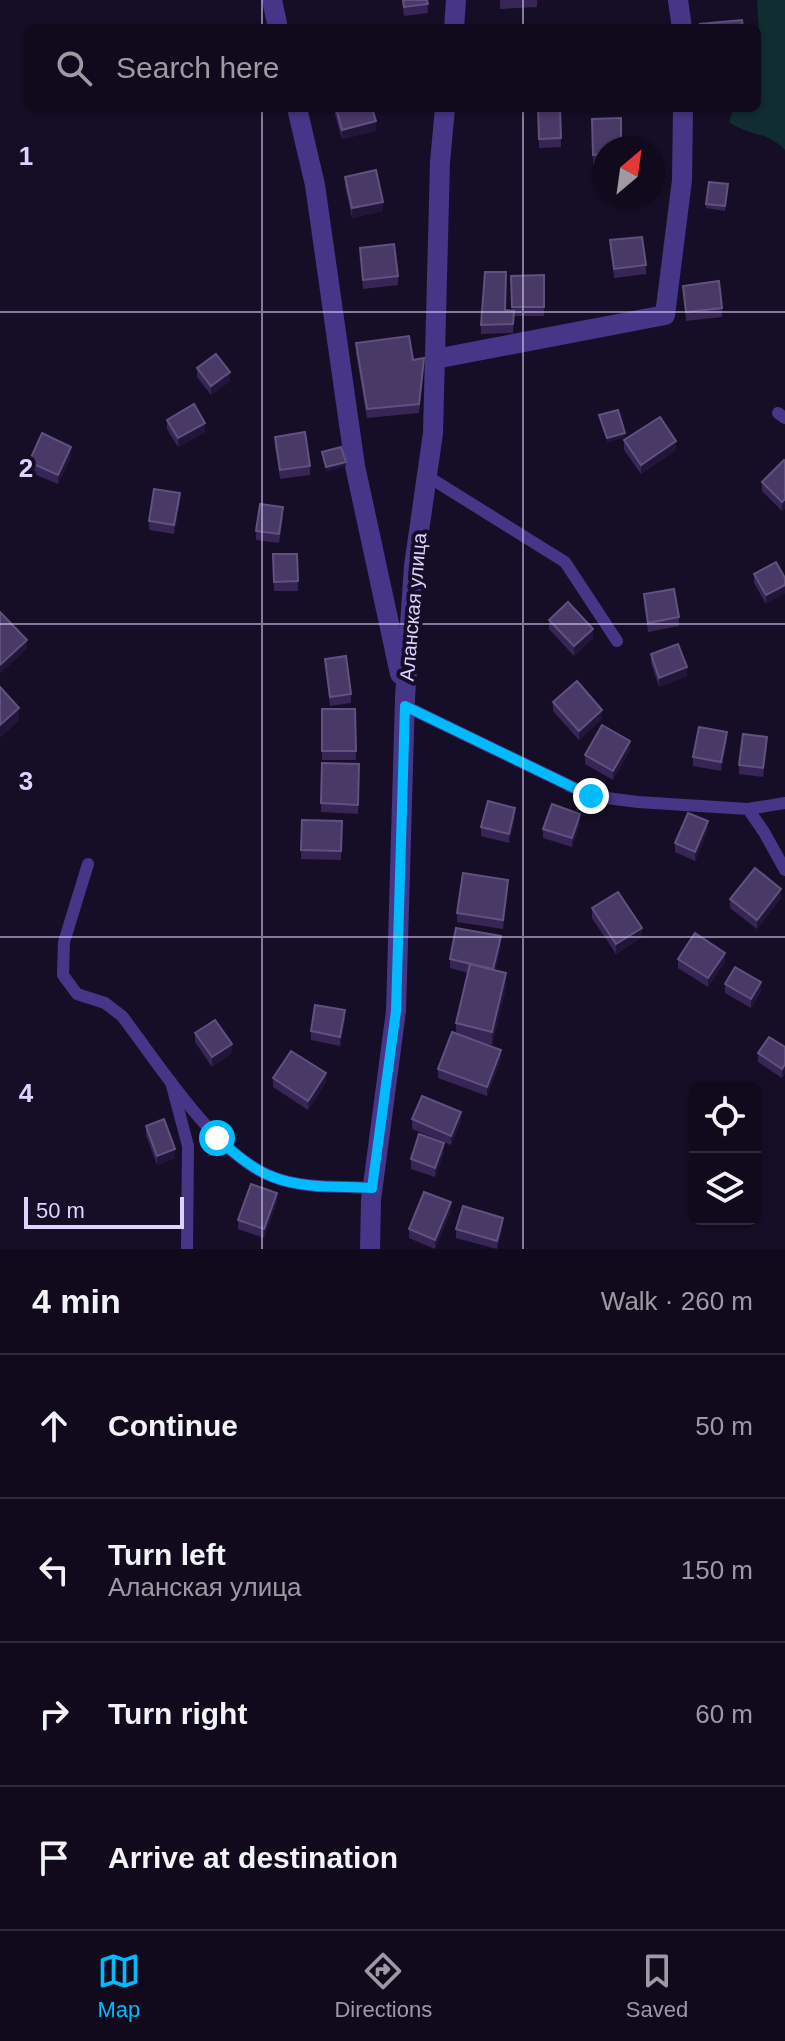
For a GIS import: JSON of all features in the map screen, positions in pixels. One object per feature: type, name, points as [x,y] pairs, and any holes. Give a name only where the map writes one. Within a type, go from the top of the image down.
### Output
[{"type":"street","points":[[272,0],[277,24]]},
{"type":"street","points":[[454,24],[456,0]]},
{"type":"street","points":[[678,0],[681,24]]},
{"type":"street","points":[[298,112],[315,185],[355,466],[405,702]]},
{"type":"street","name":"Аланская улица","points":[[370,1249],[372,1188],[396,1011],[405,702],[414,566],[433,433],[440,162],[445,112]]},
{"type":"street","points":[[435,359],[665,315],[682,180],[683,112]]},
{"type":"lane","points":[[427,476],[565,562],[617,641]]},
{"type":"lane","points":[[405,702],[591,796],[748,809],[785,803]]},
{"type":"lane","points":[[748,809],[785,870]]},
{"type":"lane","points":[[88,864],[64,942],[63,975],[77,994],[105,1003],[122,1016],[217,1138],[244,1161],[273,1177],[302,1184],[372,1188]]},
{"type":"lane","points":[[170,1077],[188,1146],[187,1249]]},
{"type":"green space","points":[[757,0],[785,0],[785,150],[771,140],[729,122],[733,112],[761,112]]},
{"type":"building","points":[[403,0],[427,0],[428,4],[404,7]]},
{"type":"building","points":[[742,20],[742,24],[700,24]]},
{"type":"building","points":[[337,112],[373,112],[376,121],[342,130]]},
{"type":"building","points":[[538,112],[560,112],[561,138],[539,139]]},
{"type":"building","points":[[621,118],[621,136],[593,136],[593,155],[592,119]]},
{"type":"building","points":[[376,170],[383,202],[352,208],[345,177]]},
{"type":"building","points":[[709,182],[728,184],[725,206],[706,204]]},
{"type":"building","points":[[642,237],[646,265],[614,269],[610,240]]},
{"type":"building","points":[[394,244],[398,276],[363,280],[360,248]]},
{"type":"building","points":[[485,272],[506,272],[505,310],[514,311],[513,324],[481,325]]},
{"type":"building","points":[[544,275],[544,307],[512,307],[511,276]]},
{"type":"building","points":[[719,281],[722,308],[686,312],[683,286]]},
{"type":"building","points":[[409,336],[413,360],[424,358],[419,404],[367,409],[356,343]]},
{"type":"building","points":[[216,354],[230,372],[211,386],[197,368]]},
{"type":"building","points":[[194,404],[205,423],[178,438],[167,420]]},
{"type":"building","points":[[618,410],[625,433],[607,438],[599,415]]},
{"type":"building","points":[[660,417],[676,441],[641,465],[624,440]]},
{"type":"building","points":[[305,432],[310,466],[280,470],[275,437]]},
{"type":"building","points":[[42,433],[71,447],[58,475],[29,462]]},
{"type":"building","points":[[341,447],[346,462],[326,467],[322,452]]},
{"type":"building","points":[[784,460],[785,499],[782,502],[762,482]]},
{"type":"building","points":[[154,489],[180,493],[174,525],[149,521]]},
{"type":"building","points":[[260,504],[283,507],[279,534],[256,531]]},
{"type":"building","points":[[273,554],[297,554],[298,581],[274,582]]},
{"type":"building","points":[[776,562],[785,578],[785,585],[766,595],[754,574]]},
{"type":"building","points":[[674,589],[679,617],[648,623],[644,594]]},
{"type":"building","points":[[568,602],[593,629],[574,646],[549,620]]},
{"type":"building","points":[[0,612],[27,640],[0,665]]},
{"type":"building","points":[[678,644],[687,667],[659,678],[651,654]]},
{"type":"building","points":[[346,656],[351,694],[330,697],[325,659]]},
{"type":"building","points":[[577,681],[602,710],[579,731],[553,702]]},
{"type":"building","points":[[0,687],[19,708],[0,725]]},
{"type":"building","points":[[322,709],[355,709],[356,751],[322,751]]},
{"type":"building","points":[[602,725],[630,741],[613,771],[585,755]]},
{"type":"building","points":[[699,727],[727,732],[721,762],[693,757]]},
{"type":"building","points":[[743,734],[767,737],[763,768],[739,765]]},
{"type":"building","points":[[322,763],[359,764],[358,805],[321,803]]},
{"type":"building","points":[[488,801],[515,808],[509,834],[481,827]]},
{"type":"building","points":[[552,804],[580,814],[572,838],[543,829]]},
{"type":"building","points":[[688,813],[708,821],[695,852],[675,843]]},
{"type":"building","points":[[302,820],[342,821],[341,851],[301,850]]},
{"type":"building","points":[[755,868],[781,889],[757,920],[730,899]]},
{"type":"building","points":[[463,873],[508,880],[503,920],[457,913]]},
{"type":"building","points":[[618,892],[642,928],[616,944],[592,908]]},
{"type":"building","points":[[456,928],[501,936],[493,969],[450,959]]},
{"type":"building","points":[[695,933],[725,953],[708,978],[678,959]]},
{"type":"building","points":[[470,964],[506,973],[492,1032],[456,1023]]},
{"type":"building","points":[[735,967],[761,982],[751,999],[725,984]]},
{"type":"building","points":[[315,1005],[345,1010],[340,1037],[311,1031]]},
{"type":"building","points":[[215,1020],[232,1044],[212,1057],[195,1033]]},
{"type":"building","points":[[452,1032],[501,1050],[487,1087],[438,1069]]},
{"type":"building","points":[[769,1037],[785,1047],[782,1069],[758,1053]]},
{"type":"building","points":[[291,1051],[326,1073],[308,1101],[273,1078]]},
{"type":"building","points":[[422,1096],[461,1112],[451,1136],[412,1119]]},
{"type":"building","points":[[164,1119],[175,1149],[157,1156],[146,1126]]},
{"type":"building","points":[[419,1134],[444,1143],[435,1168],[411,1159]]},
{"type":"building","points":[[251,1184],[277,1193],[264,1229],[238,1220]]},
{"type":"building","points":[[424,1192],[451,1202],[435,1240],[409,1229]]},
{"type":"building","points":[[463,1206],[503,1218],[497,1241],[456,1229]]},
{"type":"route","points":[[217,1138],[244,1161],[273,1177],[302,1184],[372,1188],[396,1011],[405,706],[591,796]]}]
